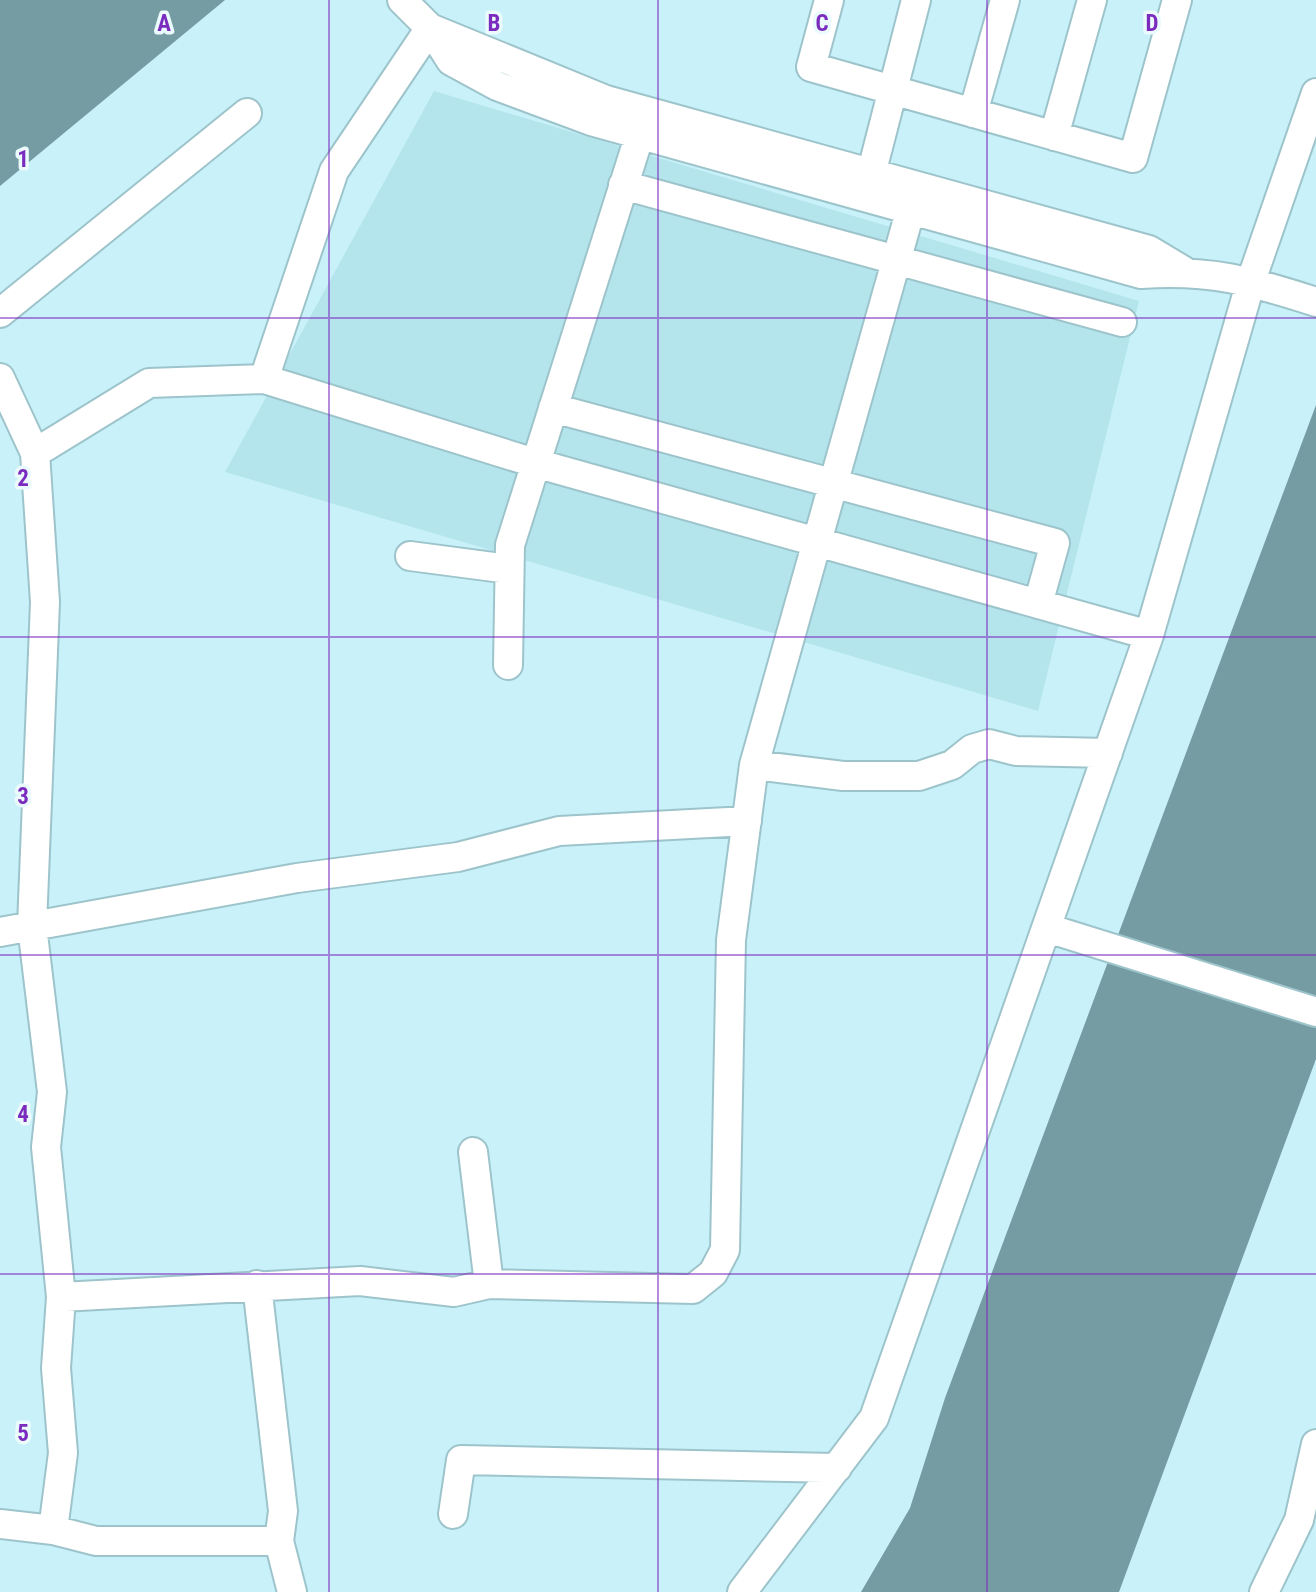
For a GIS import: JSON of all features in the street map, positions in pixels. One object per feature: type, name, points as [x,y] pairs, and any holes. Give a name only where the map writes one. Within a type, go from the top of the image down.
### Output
[{"type":"street","points":[[402,0],[430,28],[582,91],[643,123],[914,198],[1149,250],[1184,271],[1251,281],[1312,300]]},
{"type":"street","points":[[830,0],[811,67],[1133,158],[1177,0]]},
{"type":"street","points":[[868,185],[916,0]]},
{"type":"street","points":[[973,113],[1005,0]]},
{"type":"street","points":[[1054,136],[1092,0]]},
{"type":"street","points":[[264,379],[334,172],[430,28]]},
{"type":"street","points":[[742,1592],[874,1418],[1149,635],[1251,281],[1316,93]]},
{"type":"street","points":[[0,313],[247,113]]},
{"type":"street","points":[[508,665],[510,545],[643,123]]},
{"type":"street","points":[[623,185],[1122,322]]},
{"type":"street","points":[[61,1297],[360,1281],[454,1292],[489,1284],[693,1289],[713,1273],[725,1250],[731,940],[754,765],[914,198]]},
{"type":"street","points":[[0,378],[35,453],[45,602],[32,926],[52,1092],[46,1147],[61,1297],[56,1368],[63,1453],[52,1530]]},
{"type":"street","points":[[35,453],[149,383],[264,379],[536,463],[1149,635]]},
{"type":"street","points":[[553,408],[1055,543],[1038,604]]},
{"type":"street","points":[[410,556],[509,569]]},
{"type":"street","points":[[754,765],[843,776],[919,776],[952,765],[972,749],[989,744],[1016,751],[1108,753]]},
{"type":"street","points":[[0,932],[297,878],[458,857],[559,831],[747,821]]},
{"type":"street","points":[[1046,928],[1316,1012]]},
{"type":"street","points":[[473,1152],[489,1284]]},
{"type":"street","points":[[257,1285],[283,1511],[279,1541],[292,1592]]},
{"type":"street","points":[[1264,1592],[1299,1520],[1316,1444]]},
{"type":"street","points":[[453,1514],[461,1460],[837,1468]]},
{"type":"street","points":[[0,1524],[52,1530],[96,1541],[279,1541]]},
{"type":"shaded area","points":[[0,0],[225,0],[0,186]]},
{"type":"shaded area","points":[[434,91],[1139,301],[1038,711],[225,472]]},
{"type":"shaded area","points":[[1316,405],[1316,1059],[1119,1592],[861,1592],[910,1508],[945,1398]]}]
